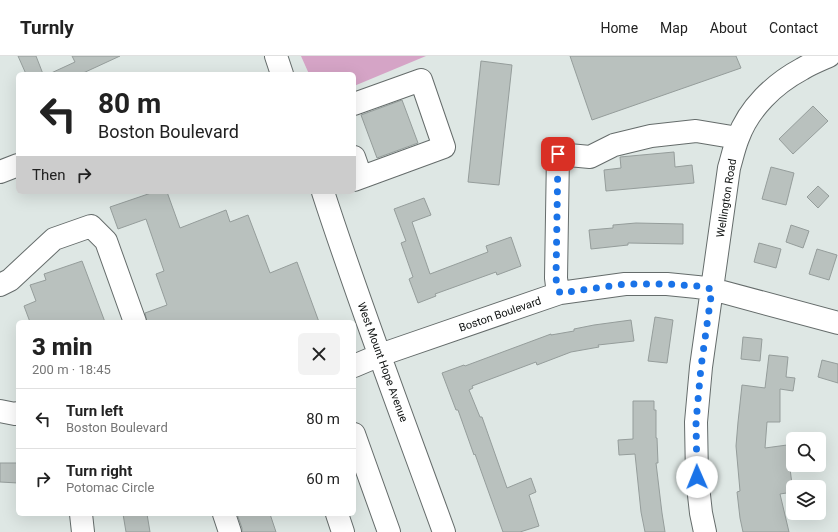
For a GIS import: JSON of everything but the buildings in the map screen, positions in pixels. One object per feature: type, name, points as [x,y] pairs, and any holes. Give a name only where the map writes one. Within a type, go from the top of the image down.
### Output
[{"type":"street","points":[[276,56],[281,72]]},
{"type":"street","name":"Wellington Road","points":[[705,532],[701,513],[697,477],[696,422],[701,367],[729,168],[738,138],[749,117],[762,100],[781,82],[802,69],[830,56]]},
{"type":"street","points":[[356,103],[420,80],[444,147],[356,171]]},
{"type":"street","points":[[560,293],[556,278],[558,154],[590,157],[614,145],[652,136],[696,131],[738,138]]},
{"type":"street","points":[[0,172],[16,166]]},
{"type":"street","name":"West Mount Hope Avenue","points":[[325,194],[338,237],[444,532]]},
{"type":"street","points":[[0,285],[10,280],[54,239],[91,226],[106,240],[135,320]]},
{"type":"street","name":"Boston Boulevard","points":[[356,365],[380,355],[560,293],[625,284],[697,286],[838,323]]},
{"type":"street","points":[[356,440],[389,532]]},
{"type":"street","points":[[81,516],[83,532]]},
{"type":"street","points":[[225,516],[230,532]]},
{"type":"street","points":[[338,516],[343,532]]},
{"type":"shaded area","points":[[301,56],[426,56],[356,85],[356,72],[308,72]]},
{"type":"route","points":[[558,154],[556,278],[560,293],[625,284],[667,284],[697,286],[712,289],[701,367],[696,422],[697,477]]}]
